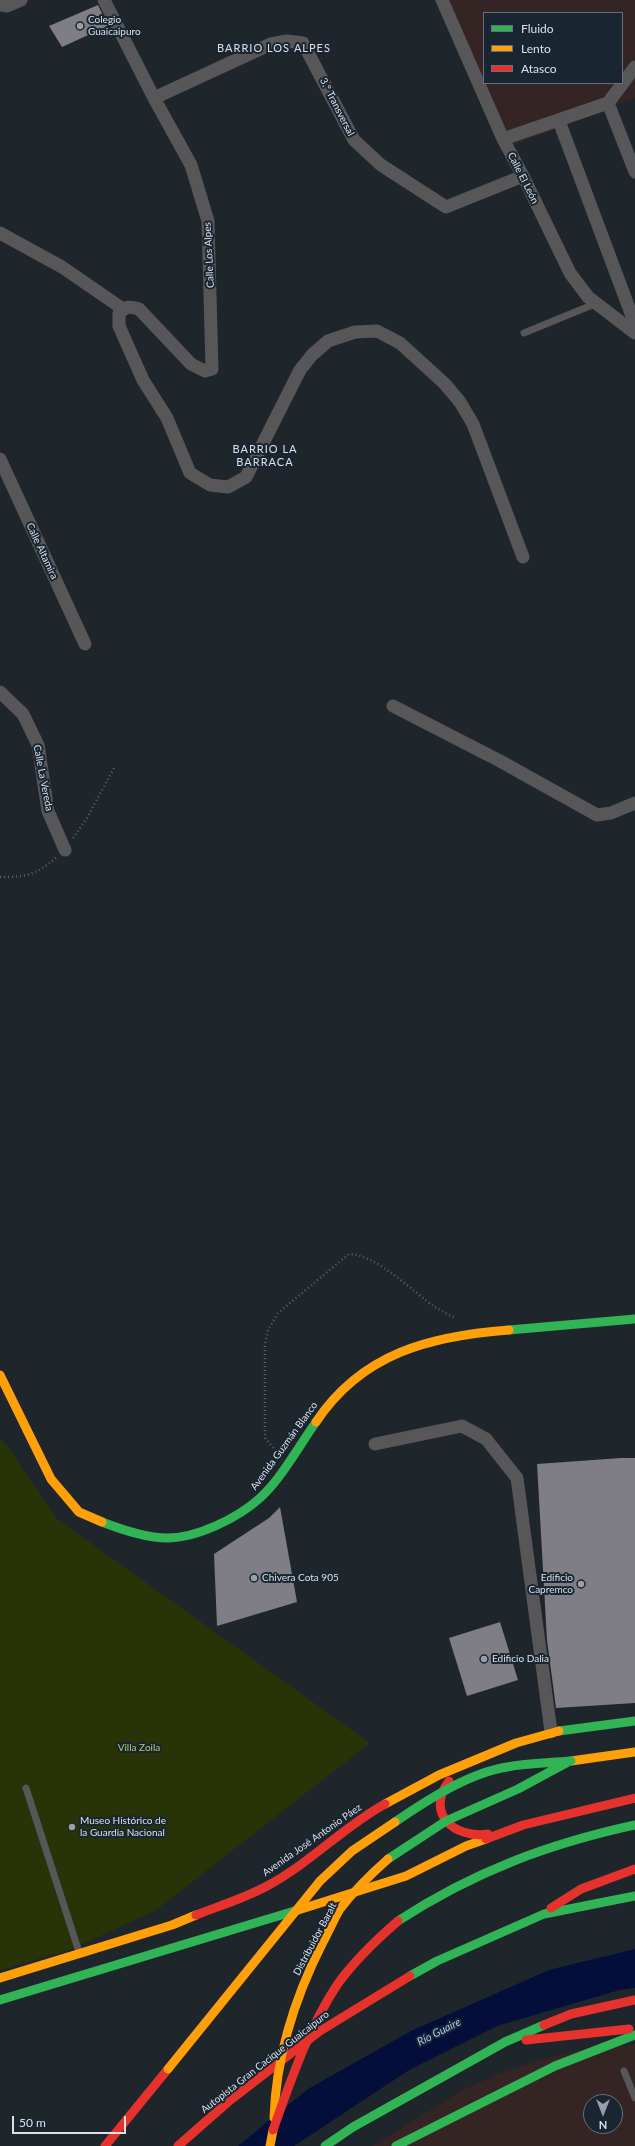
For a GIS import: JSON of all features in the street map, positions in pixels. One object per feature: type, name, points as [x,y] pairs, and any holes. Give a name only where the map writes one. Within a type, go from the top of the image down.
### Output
[{"type":"main road","name":"Avenida Guzmán Blanco","points":[[0,1375],[51,1479],[79,1512],[119,1529],[167,1538],[206,1532],[234,1516],[260,1498],[287,1464],[325,1408],[369,1367],[410,1347],[479,1332],[635,1319]]},
{"type":"main road","name":"Avenida José Antonio Páez","points":[[0,1978],[172,1925],[267,1886],[309,1858],[366,1815],[439,1775],[516,1743],[551,1732],[635,1721]]},
{"type":"main road","name":"Distribuidor Baralt","points":[[270,2146],[273,2130],[275,2087],[291,2018],[305,1977],[340,1910],[358,1889],[388,1859],[446,1821],[518,1789],[571,1761],[635,1752]]},
{"type":"main road","points":[[474,1760],[455,1774],[445,1785],[440,1800],[442,1814],[452,1828],[465,1833],[481,1835],[508,1830],[576,1811],[635,1798]]},
{"type":"main road","points":[[105,2146],[320,1881],[352,1851],[432,1798],[468,1780],[506,1767],[571,1761]]},
{"type":"main road","points":[[273,2130],[301,2055],[328,1999],[351,1967],[398,1921],[422,1904],[466,1880],[527,1853],[556,1844],[635,1825]]},
{"type":"main road","points":[[0,2000],[211,1938],[406,1876],[466,1846],[508,1830]]},
{"type":"main road","points":[[544,1914],[567,1896],[594,1881],[635,1869]]},
{"type":"main road","name":"Autopista Gran Cacique Guaicaipuro","points":[[178,2146],[228,2102],[320,2031],[372,1998],[437,1961],[544,1914],[635,1896]]},
{"type":"main road","points":[[325,2146],[353,2127],[505,2042],[571,2014],[635,2000]]},
{"type":"main road","points":[[505,2042],[635,2028]]},
{"type":"main road","points":[[396,2146],[555,2066],[635,2035]]},
{"type":"street","points":[[0,5],[7,6],[21,0]]},
{"type":"street","name":"Calle Los Alpes","points":[[104,0],[154,98],[191,165],[208,221],[212,369],[205,371],[191,364],[139,309],[130,306],[123,309]]},
{"type":"street","name":"Calle El León","points":[[442,0],[503,139],[523,176],[570,272],[588,296],[635,333]]},
{"type":"street","name":"3.° Transversal","points":[[154,98],[271,44],[287,41],[303,43],[354,140],[381,165],[446,207],[523,176]]},
{"type":"street","points":[[623,83],[635,67]]},
{"type":"street","points":[[503,139],[559,121],[608,102],[622,84]]},
{"type":"street","points":[[608,102],[635,172]]},
{"type":"street","points":[[559,121],[635,324]]},
{"type":"street","points":[[0,233],[62,267],[123,309],[119,314],[119,326],[143,380],[167,418],[190,473],[210,485],[228,487],[246,477],[300,370],[312,355],[328,341],[355,332],[377,331],[400,343],[445,384],[460,402],[473,424],[523,557]]},
{"type":"street","name":"Calle Altamira","points":[[0,459],[85,644]]},
{"type":"street","name":"Calle La Vereda","points":[[0,692],[23,714],[38,745],[48,811],[65,850]]},
{"type":"street","points":[[393,706],[500,760],[597,815],[611,813],[635,803]]},
{"type":"street","points":[[375,1444],[462,1426],[486,1439],[517,1478],[551,1732]]},
{"type":"lane","points":[[524,333],[597,303]]},
{"type":"lane","points":[[26,1788],[79,1954]]},
{"type":"lane","points":[[624,2071],[635,2098]]},
{"type":"path","points":[[287,1464],[265,1438],[265,1344],[268,1330],[278,1314],[349,1254],[358,1254],[390,1272],[435,1307],[479,1332]]},
{"type":"shaded area","points":[[443,0],[635,0],[635,98],[502,150]]},
{"type":"shaded area","points":[[635,2044],[635,2146],[372,2146],[463,2090],[499,2074],[540,2060],[576,2051]]},
{"type":"green space","name":"Villa Zoila","points":[[0,1439],[7,1445],[57,1519],[370,1743],[156,1910],[72,1949],[0,1970]]},
{"type":"water","name":"Río Guaire","points":[[635,1949],[635,1988],[619,1990],[497,2026],[409,2070],[294,2146],[238,2146],[308,2089],[411,2031],[549,1970]]},
{"type":"building","name":"Colegio Guaicaipuro","points":[[98,5],[108,26],[62,47],[49,26]]},
{"type":"building","name":"Edificio Capremco","points":[[635,1458],[635,1703],[556,1708],[547,1640],[537,1464]]},
{"type":"building","name":"Chivera Cota 905","points":[[280,1507],[297,1602],[217,1626],[214,1554],[269,1518]]},
{"type":"building","name":"Edificio Dalia","points":[[500,1622],[518,1680],[467,1696],[449,1638]]},
{"type":"traffic: fast","points":[[509,1330],[635,1319]]},
{"type":"traffic: fast","points":[[102,1522],[125,1530],[159,1538],[191,1535],[216,1526],[240,1513],[268,1490],[316,1422]]},
{"type":"traffic: fast","points":[[559,1731],[635,1721]]},
{"type":"traffic: fast","points":[[395,1822],[449,1788],[478,1775],[493,1770],[515,1766],[571,1761]]},
{"type":"traffic: fast","points":[[388,1859],[446,1821],[518,1789],[568,1762]]},
{"type":"traffic: fast","points":[[398,1921],[454,1888],[512,1862],[572,1841],[635,1825]]},
{"type":"traffic: fast","points":[[410,1976],[437,1961],[544,1914],[635,1896]]},
{"type":"traffic: fast","points":[[0,2000],[298,1910]]},
{"type":"traffic: fast","points":[[325,2146],[353,2127],[505,2042],[544,2025]]},
{"type":"traffic: fast","points":[[396,2146],[555,2066],[635,2035]]},
{"type":"traffic: slow","points":[[316,1422],[334,1398],[354,1379],[376,1364],[400,1352],[452,1337],[509,1330]]},
{"type":"traffic: slow","points":[[0,1375],[51,1479],[79,1512],[102,1522]]},
{"type":"traffic: slow","points":[[385,1804],[439,1775],[516,1743],[559,1731]]},
{"type":"traffic: slow","points":[[571,1761],[635,1752]]},
{"type":"traffic: slow","points":[[168,2069],[320,1881],[352,1851],[395,1822]]},
{"type":"traffic: slow","points":[[298,1910],[406,1876],[466,1846],[486,1839]]},
{"type":"traffic: slow","points":[[274,2118],[283,2049],[296,2005],[313,1963],[340,1909],[363,1883],[388,1859]]},
{"type":"traffic: slow","points":[[0,1978],[172,1925],[196,1915]]},
{"type":"traffic: slow","points":[[270,2146],[273,2130]]},
{"type":"traffic: jam","points":[[449,1781],[442,1793],[440,1803],[442,1813],[447,1821],[454,1828],[464,1832],[488,1834]]},
{"type":"traffic: jam","points":[[486,1839],[523,1825],[635,1798]]},
{"type":"traffic: jam","points":[[196,1915],[232,1902],[267,1886],[297,1867],[355,1823],[385,1804]]},
{"type":"traffic: jam","points":[[551,1908],[581,1889],[635,1869]]},
{"type":"traffic: jam","points":[[273,2130],[301,2055],[317,2019],[337,1985],[358,1959],[398,1921]]},
{"type":"traffic: jam","points":[[178,2146],[228,2102],[320,2031],[410,1976]]},
{"type":"traffic: jam","points":[[544,2025],[571,2014],[635,2000]]},
{"type":"traffic: jam","points":[[526,2040],[629,2029]]},
{"type":"traffic: jam","points":[[105,2146],[168,2069]]},
{"type":"place","name":"Colegio Guaicaipuro","points":[[80,26]]},
{"type":"place","name":"Chivera Cota 905","points":[[254,1578]]},
{"type":"place","name":"Edificio Capremco","points":[[581,1584]]},
{"type":"place","name":"Edificio Dalia","points":[[484,1659]]},
{"type":"place","name":"Museo Histórico de la Guardia Nacional","points":[[72,1827]]},
{"type":"district","name":"BARRIO LOS ALPES","points":[[274,48]]},
{"type":"district","name":"BARRIO LA BARRACA","points":[[265,455]]}]
